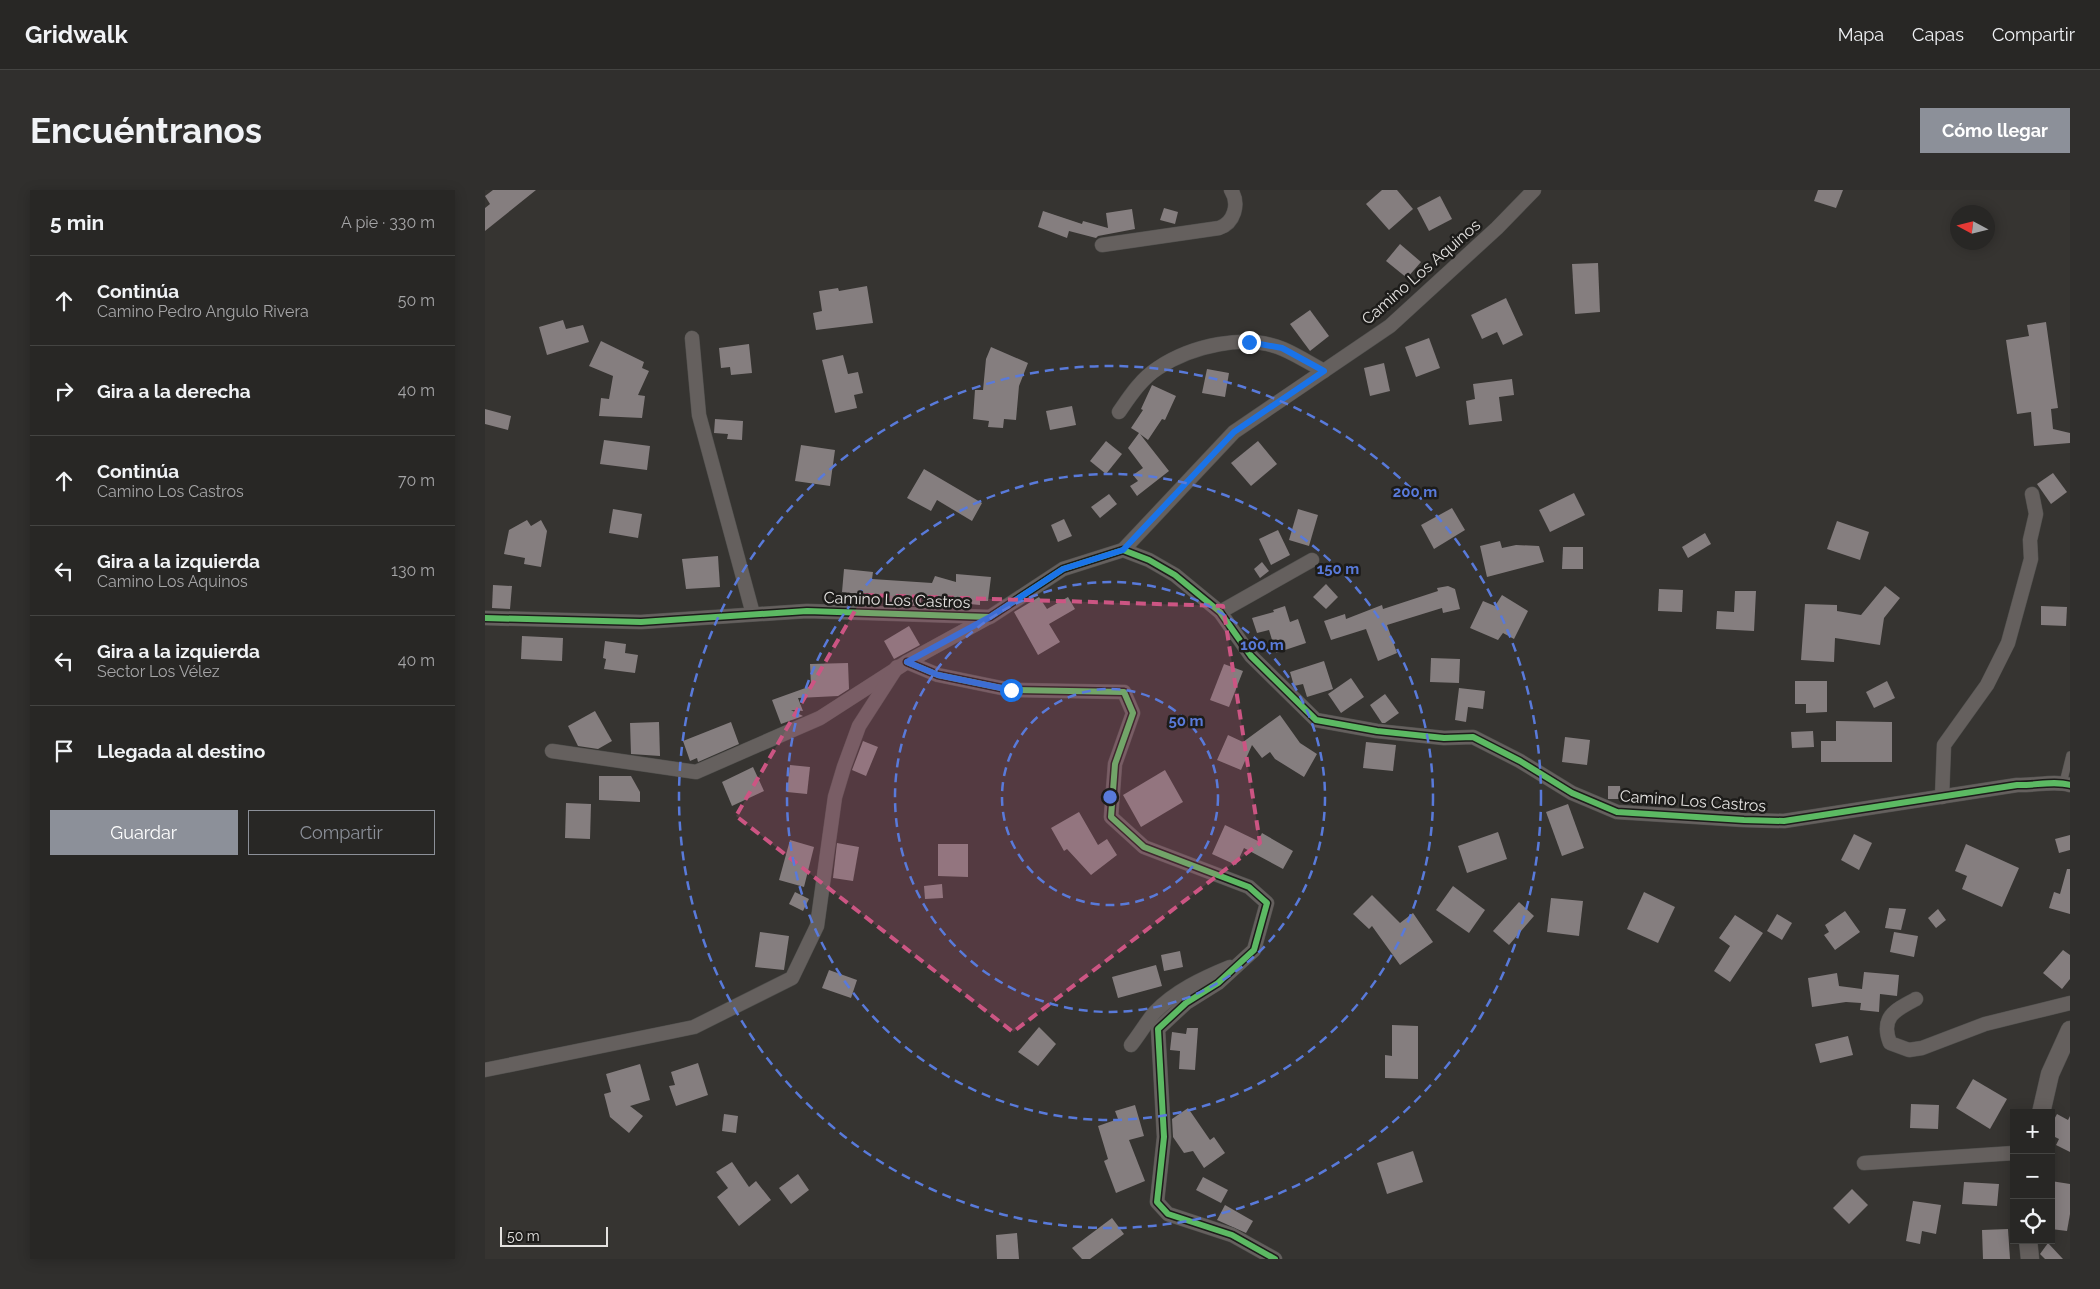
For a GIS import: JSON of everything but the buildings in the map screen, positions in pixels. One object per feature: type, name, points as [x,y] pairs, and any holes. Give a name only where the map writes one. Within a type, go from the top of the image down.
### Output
[{"type":"street","points":[[1102,245],[1219,228],[1228,225],[1234,217],[1235,207],[1231,190]]},
{"type":"street","name":"Camino Los Aquinos","points":[[1123,550],[1234,432],[1390,326],[1497,228],[1534,190]]},
{"type":"street","points":[[692,338],[699,415],[753,614]]},
{"type":"street","points":[[1119,412],[1134,390],[1158,368],[1191,352],[1224,342],[1249,342],[1282,348],[1324,371]]},
{"type":"street","points":[[1942,797],[1944,745],[1987,685],[2007,643],[2031,559],[2030,540],[2036,514],[2032,494]]},
{"type":"street","name":"Camino Los Castros","points":[[485,618],[641,622],[807,610],[990,617],[1063,569],[1123,550],[1149,560],[1175,575],[1220,612],[1251,656],[1316,720],[1377,731],[1444,738],[1473,737],[1520,761],[1572,793],[1617,812],[1784,821],[2017,785],[2067,784]]},
{"type":"street","points":[[1220,612],[1312,560]]},
{"type":"street","points":[[552,751],[696,772],[820,718],[902,664],[990,617]]},
{"type":"street","points":[[902,664],[938,675],[1011,690],[1124,692],[1133,713],[1115,764],[1111,816],[1144,848],[1249,887],[1267,903],[1253,950],[1218,983],[1186,1003],[1158,1029],[1164,1137],[1157,1202],[1167,1214],[1232,1235],[1275,1259]]},
{"type":"street","points":[[485,1070],[694,1027],[792,978],[817,926],[835,797],[844,767],[859,726],[902,664]]},
{"type":"street","points":[[1131,1045],[1154,1014],[1177,994],[1204,978],[1240,963]]},
{"type":"street","points":[[1916,999],[1898,1008],[1889,1016],[1885,1031],[1889,1043],[1909,1050],[1922,1048],[1985,1024],[2070,1002]]},
{"type":"street","points":[[2042,1109],[2050,1074],[2070,1030]]},
{"type":"street","points":[[1864,1163],[2010,1153]]},
{"type":"street","points":[[2028,1244],[2030,1259]]},
{"type":"lane","points":[[2067,784],[2070,755]]},
{"type":"highlighted area","points":[[864,595],[1223,606],[1260,843],[1013,1032],[736,816]]},
{"type":"cycle path","points":[[485,618],[641,622],[807,611],[990,617],[1063,569],[1123,550],[1149,560],[1175,575],[1220,612],[1251,656],[1316,720],[1377,731],[1444,738],[1473,737],[1520,761],[1572,793],[1617,812],[1784,821],[2017,785],[2057,783],[2070,785]]},
{"type":"cycle path","points":[[907,662],[938,675],[1011,690],[1124,692],[1133,713],[1115,764],[1111,817],[1144,847],[1249,887],[1267,903],[1254,950],[1218,983],[1186,1003],[1158,1029],[1164,1137],[1157,1202],[1168,1214],[1232,1235],[1275,1259]]},
{"type":"route","points":[[1011,690],[938,675],[907,662],[990,617],[1063,569],[1123,550],[1234,432],[1324,371],[1282,348],[1249,342]]}]
